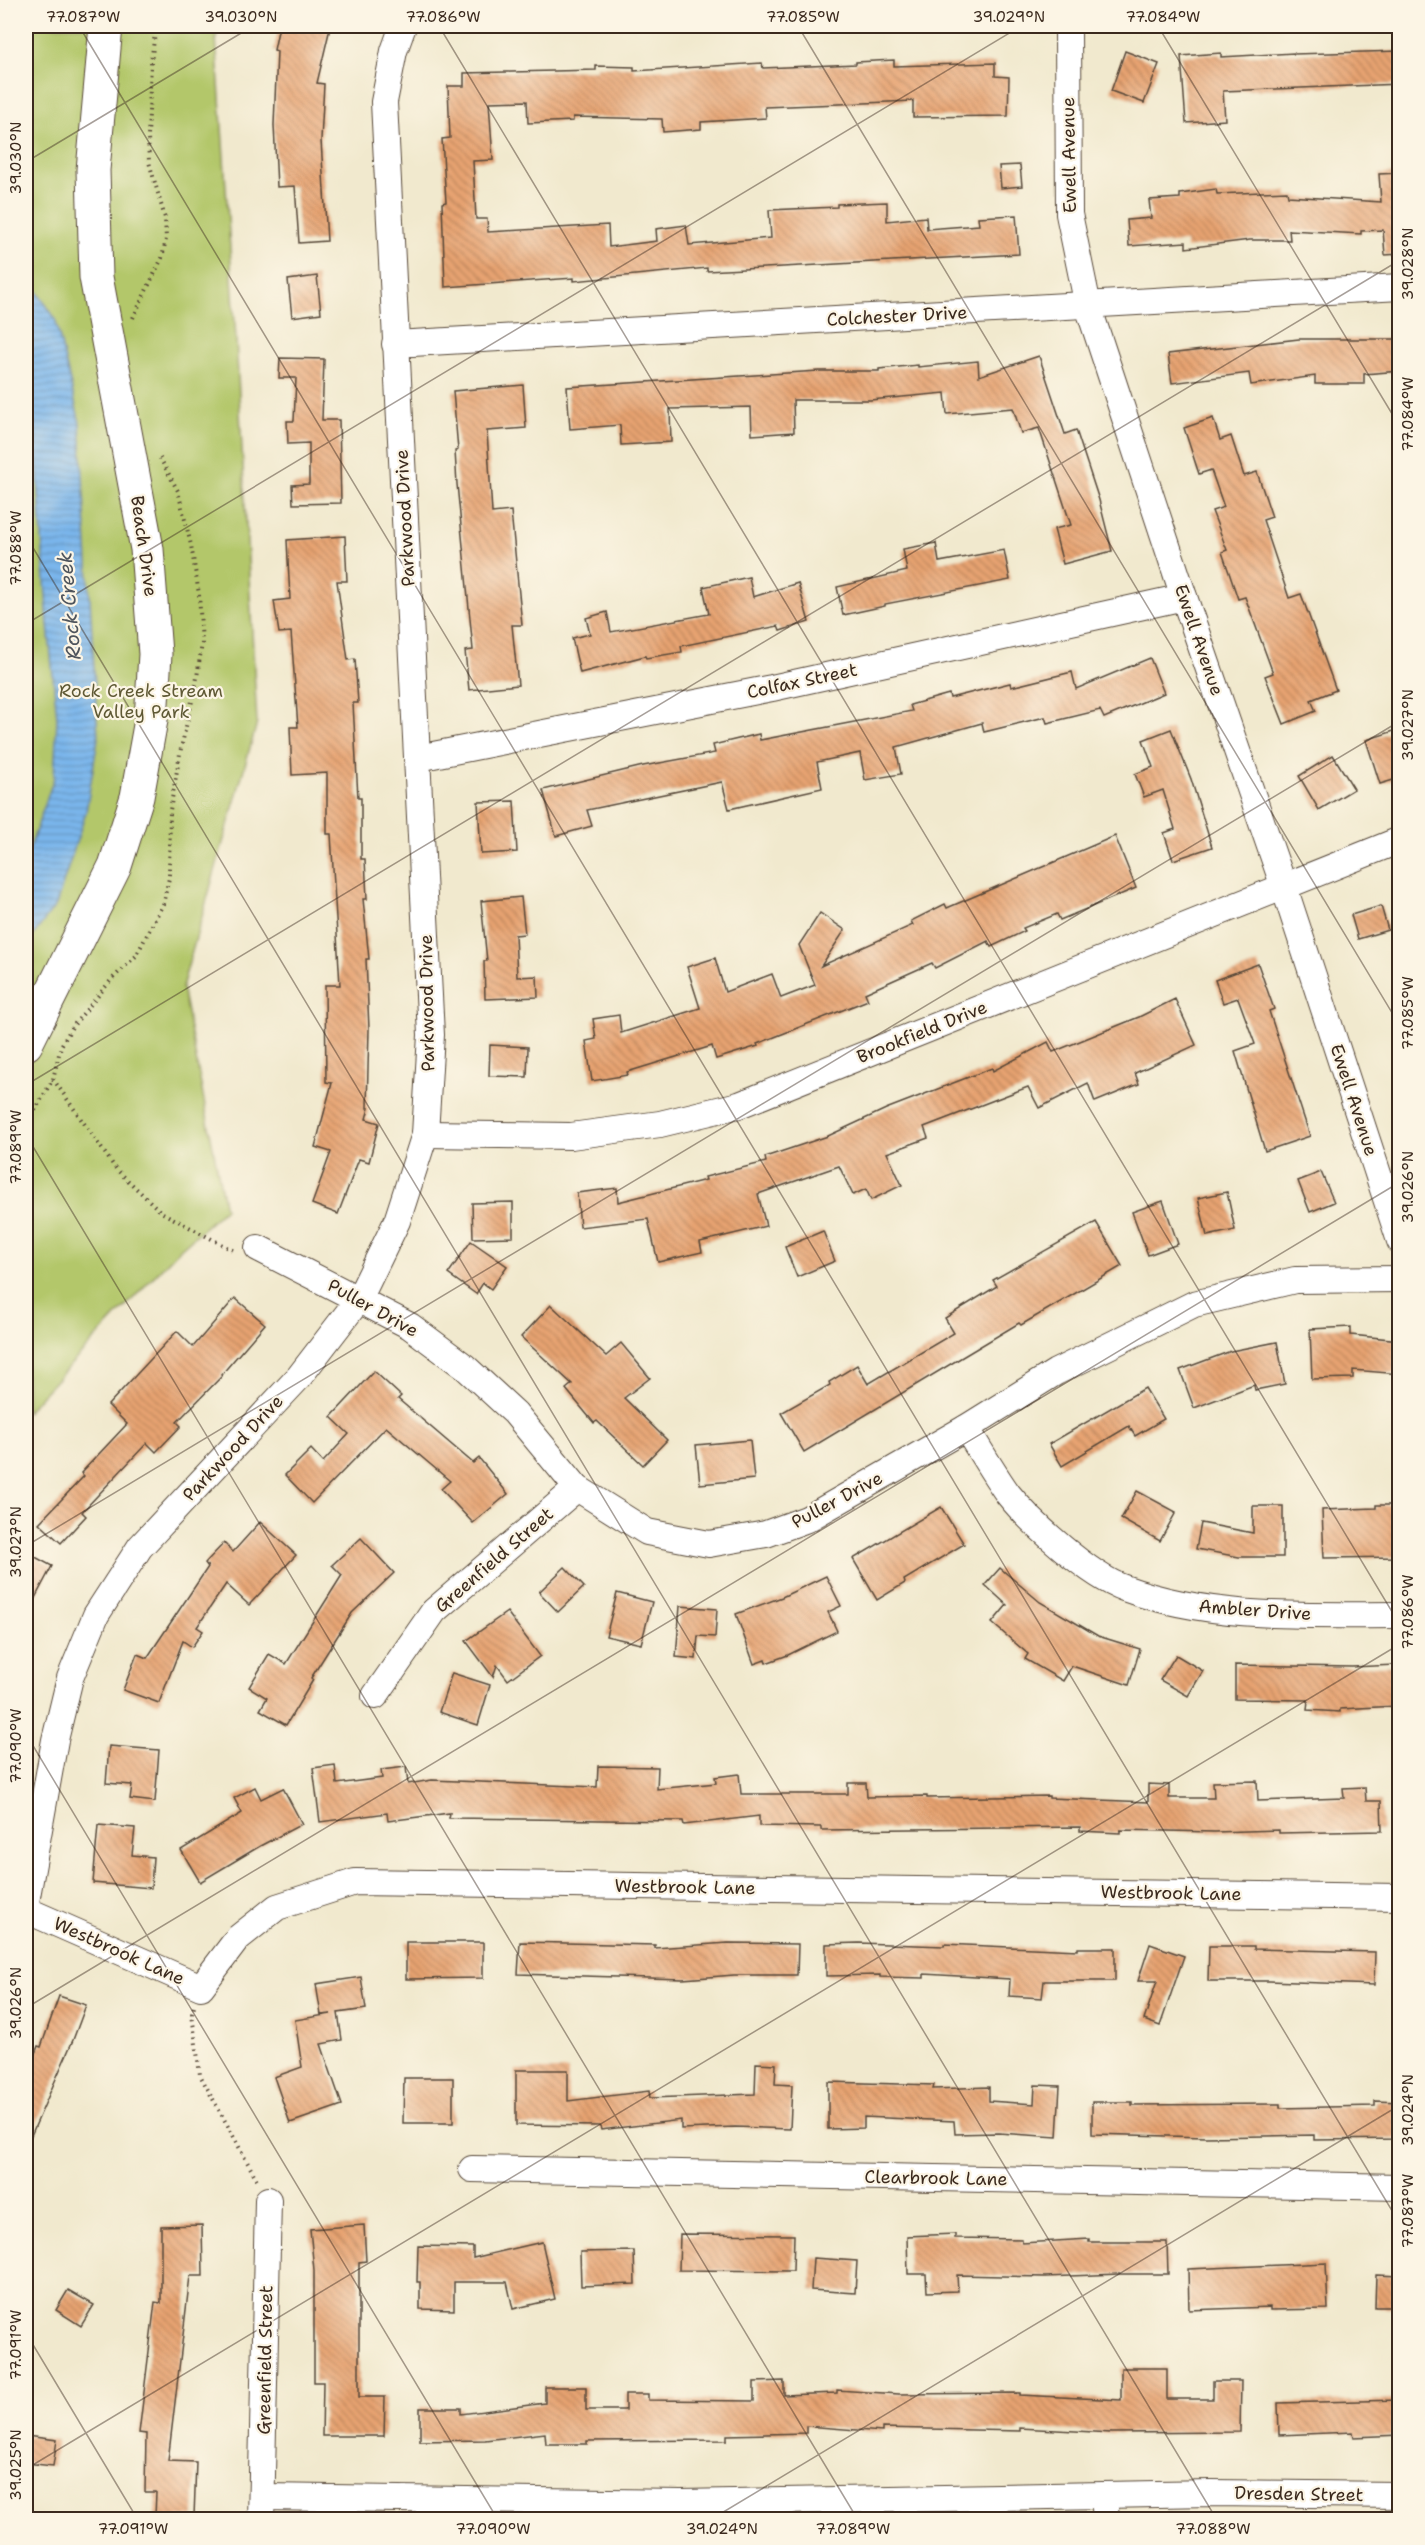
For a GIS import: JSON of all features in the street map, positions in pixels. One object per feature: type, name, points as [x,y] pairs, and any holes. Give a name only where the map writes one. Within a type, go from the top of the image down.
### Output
[{"type":"street","name":"Beach Drive","points":[[26,1044],[115,866],[137,797],[151,720],[155,654],[147,549],[96,277],[93,170],[106,26]]},
{"type":"street","name":"Parkwood Drive","points":[[26,1902],[55,1740],[68,1688],[96,1615],[140,1546],[299,1377],[359,1299],[397,1221],[424,1134],[431,1035],[384,102],[394,51],[403,26]]},
{"type":"street","name":"Ewell Avenue","points":[[1068,26],[1069,214],[1088,306],[1184,597],[1284,887],[1400,1241]]},
{"type":"street","name":"Colchester Drive","points":[[395,344],[1400,287]]},
{"type":"street","name":"Colfax Street","points":[[418,758],[772,688],[1184,597]]},
{"type":"street","name":"Brookfield Drive","points":[[424,1134],[571,1136],[660,1125],[739,1105],[1400,840]]},
{"type":"street","name":"Puller Drive","points":[[249,1251],[359,1299],[411,1326],[465,1367],[515,1413],[577,1488],[647,1532],[709,1544],[766,1534],[807,1519],[966,1428],[1056,1372],[1194,1304],[1295,1280],[1400,1279]]},
{"type":"street","name":"Ambler Drive","points":[[966,1428],[1009,1494],[1071,1556],[1122,1588],[1207,1609],[1271,1615],[1400,1615]]},
{"type":"street","name":"Greenfield Street","points":[[375,1696],[434,1611],[577,1488]]},
{"type":"street","name":"Westbrook Lane","points":[[26,1910],[201,1987],[238,1938],[277,1907],[355,1882],[1400,1897]]},
{"type":"street","name":"Clearbrook Lane","points":[[472,2169],[1400,2187]]},
{"type":"street","name":"Greenfield Street","points":[[262,2508],[268,2200]]},
{"type":"street","name":"Dresden Street","points":[[262,2508],[681,2503],[1105,2508],[1210,2493],[1400,2495]]},
{"type":"path","points":[[53,1079],[116,1169],[161,1212],[249,1251]]},
{"type":"path","points":[[201,1987],[192,2014],[200,2075],[268,2200]]},
{"type":"green space","name":"Rock Creek Stream Valley Park","points":[[26,26],[221,26],[216,37],[236,339],[257,723],[182,987],[225,1209],[176,1253],[26,1412]]},
{"type":"water","name":"Rock Creek","points":[[26,270],[28,278],[55,318],[80,423],[98,738],[86,812],[56,905],[26,945],[26,859],[54,778],[57,718],[34,422],[26,407]]},
{"type":"building","points":[[279,26],[330,28],[317,83],[324,84],[321,140],[327,241],[299,243],[295,186],[277,187],[274,125],[277,51],[274,50]]},
{"type":"building","points":[[1125,51],[1159,64],[1144,103],[1111,91]]},
{"type":"building","points":[[1400,51],[1400,84],[1223,91],[1225,120],[1186,123],[1181,56],[1221,53],[1221,57]]},
{"type":"building","points":[[894,60],[894,66],[995,63],[995,76],[1009,77],[1008,116],[913,117],[913,101],[765,107],[766,118],[701,122],[701,129],[663,132],[662,119],[573,117],[573,121],[528,123],[527,101],[489,102],[493,160],[473,161],[476,219],[487,219],[488,232],[608,225],[609,247],[657,241],[656,229],[686,225],[689,245],[771,238],[769,210],[887,202],[887,221],[926,217],[927,229],[979,225],[978,217],[1016,215],[1019,254],[707,271],[707,268],[574,281],[574,278],[445,287],[442,203],[446,202],[442,139],[450,138],[448,86],[464,86],[464,73],[596,70],[596,66],[634,67],[634,71],[762,63],[763,68]]},
{"type":"building","points":[[1020,165],[1022,186],[1001,188],[999,166]]},
{"type":"building","points":[[1400,173],[1400,254],[1385,255],[1383,230],[1361,231],[1361,234],[1289,230],[1290,240],[1250,240],[1186,248],[1186,242],[1129,246],[1127,220],[1151,218],[1149,200],[1180,198],[1180,194],[1216,189],[1217,194],[1287,191],[1288,196],[1381,202],[1379,174]]},
{"type":"building","points":[[317,276],[321,313],[292,317],[288,280]]},
{"type":"building","points":[[1299,339],[1400,339],[1400,371],[1364,374],[1364,384],[1315,384],[1315,376],[1251,385],[1249,373],[1172,383],[1168,354]]},
{"type":"building","points":[[1039,356],[1065,434],[1076,430],[1099,500],[1112,551],[1063,564],[1054,529],[1071,525],[1039,428],[1021,433],[1013,408],[947,414],[945,393],[870,400],[793,400],[794,432],[752,435],[751,407],[670,409],[671,442],[621,445],[620,425],[570,429],[567,387],[819,371],[879,371],[879,369],[918,365],[918,367],[978,361],[979,376]]},
{"type":"building","points":[[280,358],[324,359],[322,420],[339,420],[341,503],[293,504],[292,485],[309,484],[309,443],[288,444],[287,421],[294,421],[296,378],[279,378]]},
{"type":"building","points":[[523,385],[526,428],[487,431],[492,513],[511,511],[522,625],[512,625],[518,685],[469,690],[465,651],[473,650],[457,484],[455,451],[458,450],[453,391]]},
{"type":"building","points":[[1213,418],[1220,440],[1231,436],[1244,476],[1257,472],[1272,517],[1263,520],[1289,598],[1301,594],[1336,690],[1311,700],[1316,711],[1284,724],[1265,676],[1273,673],[1245,597],[1238,599],[1222,552],[1227,550],[1212,511],[1224,507],[1211,470],[1199,474],[1184,428]]},
{"type":"building","points":[[345,536],[347,581],[337,581],[348,660],[355,659],[358,703],[353,703],[358,798],[361,798],[361,859],[365,859],[367,899],[363,899],[369,959],[366,959],[369,1029],[367,1108],[369,1108],[366,1119],[379,1123],[369,1162],[359,1159],[338,1214],[312,1204],[331,1152],[315,1147],[332,1083],[326,1082],[325,985],[340,985],[331,834],[327,834],[327,773],[292,775],[290,727],[298,727],[291,632],[279,633],[274,601],[290,599],[287,540]]},
{"type":"building","points":[[936,543],[939,562],[1004,550],[1010,580],[885,604],[885,606],[843,615],[837,587],[907,571],[903,549]]},
{"type":"building","points":[[749,577],[753,597],[798,583],[809,622],[780,631],[778,626],[681,646],[682,652],[646,658],[645,656],[580,673],[572,638],[590,634],[586,618],[607,612],[611,632],[709,614],[703,587]]},
{"type":"building","points":[[1150,658],[1164,693],[1104,718],[1100,710],[1047,723],[1045,717],[984,732],[982,723],[896,747],[901,774],[865,780],[860,753],[817,762],[822,788],[729,809],[722,782],[587,810],[592,826],[556,836],[543,790],[643,766],[715,753],[713,745],[759,734],[760,740],[912,711],[910,705],[949,694],[950,698],[1010,683],[1011,687],[1072,672],[1076,689]]},
{"type":"building","points":[[1171,729],[1191,779],[1212,847],[1173,860],[1164,833],[1175,829],[1163,790],[1144,797],[1135,774],[1153,767],[1143,740]]},
{"type":"building","points":[[1400,729],[1400,778],[1380,784],[1366,740]]},
{"type":"building","points":[[1333,755],[1354,789],[1319,810],[1299,776]]},
{"type":"building","points":[[514,801],[517,852],[481,854],[478,802]]},
{"type":"building","points":[[1115,836],[1136,888],[1060,920],[1057,914],[1023,928],[1025,931],[991,947],[988,941],[935,968],[932,963],[865,993],[868,1000],[757,1044],[758,1046],[716,1059],[712,1046],[627,1072],[628,1075],[592,1081],[586,1041],[596,1039],[593,1019],[619,1015],[621,1033],[700,1008],[687,967],[715,958],[725,992],[772,974],[781,998],[815,985],[799,945],[820,913],[845,930],[821,966],[913,925],[911,921],[945,904],[947,908]]},
{"type":"building","points":[[521,897],[525,934],[515,935],[517,977],[537,976],[538,997],[485,999],[484,961],[487,961],[481,901]]},
{"type":"building","points":[[1381,906],[1388,930],[1358,939],[1351,915]]},
{"type":"building","points":[[1258,964],[1274,1009],[1269,1011],[1310,1136],[1265,1151],[1235,1051],[1255,1044],[1238,998],[1223,1003],[1215,980]]},
{"type":"building","points":[[1175,999],[1196,1045],[1135,1073],[1139,1084],[1095,1102],[1088,1083],[1039,1108],[1028,1087],[924,1127],[928,1138],[887,1153],[902,1185],[871,1200],[866,1189],[853,1195],[839,1166],[758,1194],[766,1226],[700,1242],[702,1252],[658,1262],[648,1219],[580,1227],[577,1193],[617,1188],[618,1202],[766,1162],[765,1157],[828,1136],[886,1109],[992,1068],[993,1071],[1048,1042],[1053,1052],[1139,1017]]},
{"type":"building","points":[[490,1045],[528,1047],[527,1077],[489,1076]]},
{"type":"building","points":[[1321,1172],[1334,1202],[1310,1212],[1298,1181]]},
{"type":"building","points":[[1227,1192],[1235,1230],[1207,1236],[1198,1198]]},
{"type":"building","points":[[1163,1201],[1178,1244],[1148,1255],[1132,1212]]},
{"type":"building","points":[[513,1202],[513,1237],[473,1238],[472,1203]]},
{"type":"building","points":[[1096,1222],[1122,1266],[1021,1325],[1019,1323],[804,1452],[781,1413],[830,1385],[829,1382],[857,1365],[868,1384],[954,1333],[945,1318],[997,1286],[993,1280]]},
{"type":"building","points":[[823,1231],[835,1261],[797,1277],[785,1247]]},
{"type":"building","points":[[471,1241],[507,1266],[491,1289],[483,1283],[476,1294],[448,1274]]},
{"type":"building","points":[[235,1298],[265,1324],[222,1376],[177,1422],[181,1426],[156,1452],[147,1443],[82,1512],[86,1516],[61,1543],[39,1523],[84,1476],[81,1473],[127,1424],[108,1405],[177,1331],[193,1347]]},
{"type":"building","points":[[551,1305],[606,1356],[621,1343],[650,1378],[624,1398],[667,1440],[643,1465],[597,1421],[594,1423],[566,1389],[572,1384],[521,1337]]},
{"type":"building","points":[[1351,1327],[1351,1335],[1400,1340],[1400,1374],[1353,1370],[1353,1378],[1312,1379],[1310,1329]]},
{"type":"building","points":[[1277,1342],[1285,1384],[1255,1390],[1254,1385],[1194,1408],[1180,1370],[1231,1351]]},
{"type":"building","points":[[374,1371],[401,1396],[398,1399],[473,1463],[479,1458],[508,1494],[473,1523],[441,1489],[450,1481],[386,1427],[312,1503],[285,1475],[311,1449],[323,1462],[349,1434],[331,1417]]},
{"type":"building","points":[[1145,1388],[1164,1419],[1135,1436],[1129,1426],[1062,1466],[1049,1444]]},
{"type":"building","points":[[750,1440],[754,1479],[700,1484],[696,1445]]},
{"type":"building","points":[[1137,1491],[1176,1512],[1160,1541],[1121,1519]]},
{"type":"building","points":[[1376,1505],[1400,1505],[1400,1557],[1324,1558],[1322,1510],[1376,1508]]},
{"type":"building","points":[[1253,1506],[1283,1506],[1283,1557],[1239,1557],[1196,1549],[1201,1523],[1253,1533]]},
{"type":"building","points":[[941,1507],[964,1544],[904,1580],[905,1583],[877,1600],[853,1559]]},
{"type":"building","points":[[260,1522],[296,1555],[249,1605],[226,1584],[197,1627],[203,1631],[192,1647],[183,1641],[159,1703],[123,1690],[137,1654],[147,1658],[208,1567],[205,1563],[224,1543],[233,1552]]},
{"type":"building","points":[[361,1538],[394,1573],[352,1613],[311,1678],[313,1680],[286,1725],[260,1710],[267,1698],[249,1687],[269,1654],[286,1664],[342,1575],[332,1565]]},
{"type":"building","points":[[26,1552],[52,1566],[26,1615]]},
{"type":"building","points":[[565,1567],[584,1587],[558,1612],[539,1592]]},
{"type":"building","points":[[1000,1568],[1040,1602],[1098,1636],[1140,1649],[1129,1685],[1072,1666],[1063,1681],[1025,1659],[1028,1654],[992,1623],[1007,1605],[985,1585]]},
{"type":"building","points":[[826,1576],[841,1606],[828,1612],[837,1631],[788,1655],[766,1663],[765,1660],[754,1664],[736,1614],[782,1597]]},
{"type":"building","points":[[617,1593],[652,1602],[641,1644],[606,1636]]},
{"type":"building","points":[[680,1606],[717,1609],[715,1637],[698,1636],[696,1659],[676,1657]]},
{"type":"building","points":[[507,1612],[540,1656],[508,1680],[497,1665],[493,1677],[466,1641]]},
{"type":"building","points":[[1176,1655],[1203,1671],[1188,1696],[1160,1680]]},
{"type":"building","points":[[1235,1665],[1352,1667],[1395,1665],[1397,1706],[1340,1709],[1340,1712],[1307,1710],[1308,1700],[1235,1699]]},
{"type":"building","points":[[452,1673],[490,1685],[478,1725],[439,1712]]},
{"type":"building","points":[[109,1746],[159,1750],[155,1802],[130,1799],[132,1785],[106,1783]]},
{"type":"building","points":[[335,1765],[337,1784],[382,1778],[381,1770],[406,1767],[408,1784],[432,1780],[597,1787],[598,1766],[658,1767],[657,1789],[716,1783],[715,1777],[739,1774],[741,1794],[848,1794],[848,1783],[866,1783],[867,1797],[1049,1796],[1049,1798],[1148,1802],[1148,1784],[1169,1785],[1169,1798],[1214,1798],[1213,1782],[1257,1781],[1258,1801],[1344,1798],[1343,1788],[1365,1787],[1366,1801],[1381,1801],[1382,1831],[1279,1833],[1279,1830],[1215,1832],[1120,1830],[1120,1833],[1080,1831],[1080,1827],[821,1830],[821,1827],[759,1826],[759,1816],[684,1825],[683,1821],[449,1818],[450,1813],[388,1821],[387,1813],[320,1822],[313,1768]]},
{"type":"building","points":[[255,1787],[261,1799],[283,1788],[302,1824],[200,1882],[181,1850],[242,1813],[234,1798]]},
{"type":"building","points":[[98,1825],[135,1828],[132,1855],[153,1857],[151,1888],[93,1883]]},
{"type":"building","points":[[406,1942],[483,1942],[483,1978],[406,1979]]},
{"type":"building","points":[[520,1942],[655,1945],[655,1948],[728,1943],[798,1944],[797,1975],[734,1975],[683,1979],[518,1974]]},
{"type":"building","points":[[826,1944],[1078,1950],[1078,1948],[1115,1948],[1115,1981],[1044,1981],[1042,1998],[1009,1996],[1010,1979],[924,1974],[924,1978],[880,1977],[880,1975],[826,1976]]},
{"type":"building","points":[[1150,1944],[1184,1956],[1160,2026],[1144,2020],[1157,1981],[1138,1981]]},
{"type":"building","points":[[1209,1946],[1375,1952],[1374,1985],[1208,1981]]},
{"type":"building","points":[[361,1977],[366,2009],[338,2013],[342,2040],[321,2044],[342,2105],[290,2123],[274,2077],[302,2067],[295,2020],[331,2014],[321,2015],[316,1984]]},
{"type":"building","points":[[59,1996],[86,2005],[26,2147],[26,2076],[38,2046],[41,2047]]},
{"type":"building","points":[[756,2063],[776,2064],[775,2084],[792,2085],[790,2129],[735,2127],[681,2129],[681,2120],[601,2130],[600,2126],[516,2125],[516,2070],[568,2070],[568,2101],[649,2091],[650,2098],[755,2094]]},
{"type":"building","points":[[404,2078],[453,2078],[453,2123],[403,2123]]},
{"type":"building","points":[[828,2082],[934,2085],[933,2089],[989,2087],[989,2101],[1034,2104],[1035,2085],[1060,2086],[1057,2137],[998,2133],[955,2134],[954,2121],[864,2117],[864,2128],[828,2129]]},
{"type":"building","points":[[1375,2101],[1400,2102],[1400,2139],[1314,2140],[1314,2135],[1206,2137],[1092,2134],[1092,2102],[1132,2102],[1132,2105],[1280,2104],[1280,2108],[1375,2106]]},
{"type":"building","points":[[202,2225],[203,2276],[190,2276],[168,2461],[196,2462],[194,2517],[155,2517],[156,2492],[145,2492],[146,2434],[139,2433],[155,2302],[161,2303],[161,2226]]},
{"type":"building","points":[[364,2225],[366,2261],[359,2262],[359,2397],[385,2397],[384,2436],[322,2436],[323,2382],[314,2382],[314,2270],[310,2229]]},
{"type":"building","points":[[680,2234],[794,2235],[793,2271],[679,2270]]},
{"type":"building","points":[[955,2234],[955,2238],[1022,2239],[1022,2243],[1089,2239],[1089,2242],[1167,2242],[1168,2274],[1045,2277],[957,2275],[958,2291],[927,2292],[926,2274],[908,2274],[907,2236]]},
{"type":"building","points":[[542,2242],[555,2299],[513,2309],[507,2282],[454,2282],[454,2310],[420,2309],[420,2282],[417,2282],[418,2246],[473,2247],[473,2258]]},
{"type":"building","points":[[634,2251],[635,2284],[581,2286],[580,2252]]},
{"type":"building","points":[[813,2258],[857,2261],[855,2293],[811,2290]]},
{"type":"building","points":[[1326,2263],[1328,2309],[1270,2310],[1270,2307],[1189,2310],[1188,2269]]},
{"type":"building","points":[[1376,2275],[1400,2276],[1400,2307],[1375,2307]]},
{"type":"building","points":[[68,2290],[94,2305],[81,2326],[56,2310]]},
{"type":"building","points":[[1121,2368],[1167,2368],[1167,2399],[1213,2399],[1213,2381],[1241,2381],[1240,2432],[1112,2433],[1020,2428],[1020,2431],[882,2428],[882,2432],[806,2426],[806,2433],[727,2435],[727,2440],[587,2441],[587,2444],[546,2444],[545,2433],[485,2440],[420,2441],[420,2408],[461,2408],[461,2414],[545,2403],[545,2387],[586,2387],[586,2410],[625,2410],[625,2394],[648,2394],[648,2400],[754,2401],[754,2382],[784,2381],[784,2395],[837,2393],[837,2390],[899,2394],[1020,2393],[1020,2395],[1121,2400]]},
{"type":"building","points":[[1400,2400],[1400,2435],[1354,2437],[1353,2432],[1279,2435],[1278,2403]]},
{"type":"building","points":[[26,2436],[57,2440],[53,2466],[26,2463]]}]
